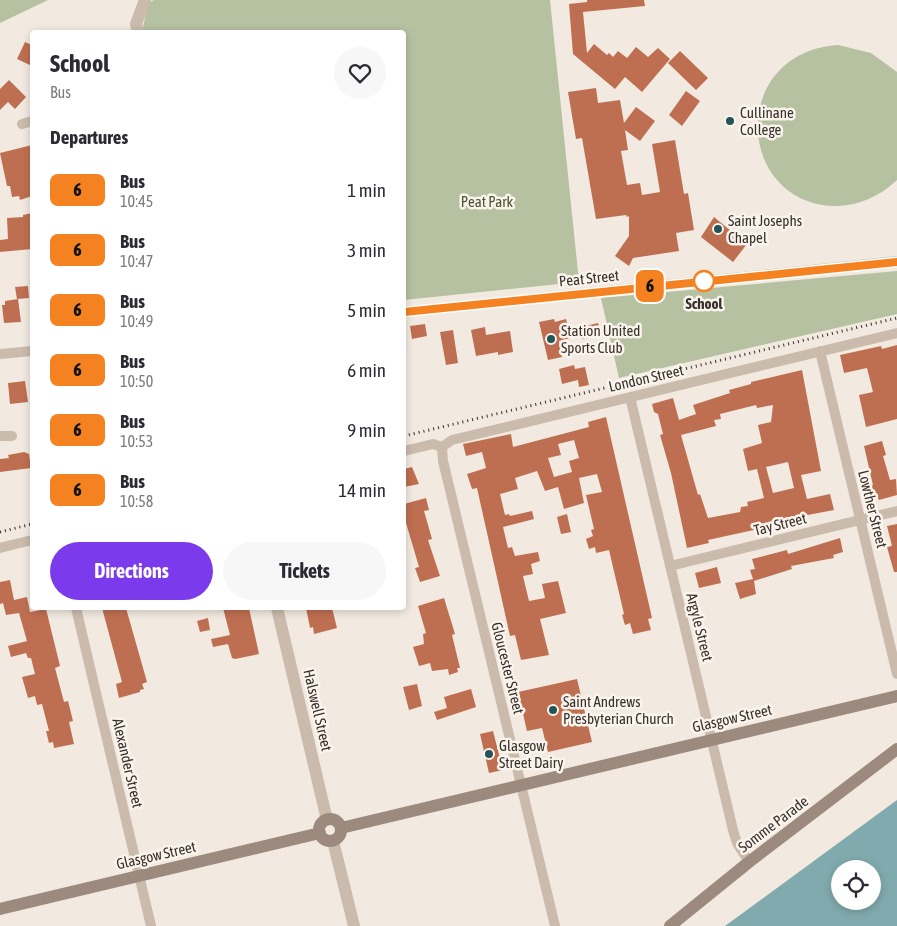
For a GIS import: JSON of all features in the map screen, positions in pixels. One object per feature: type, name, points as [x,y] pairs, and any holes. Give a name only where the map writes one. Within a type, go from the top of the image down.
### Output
[{"type":"main road","name":"Glasgow Street","points":[[341,828],[897,696]]},
{"type":"main road","name":"Somme Parade","points":[[670,926],[749,862],[897,750]]},
{"type":"main road","points":[[326,820],[334,820],[341,828],[340,835],[333,841],[324,839],[320,833],[322,824],[326,820]]},
{"type":"main road","name":"Glasgow Street","points":[[0,909],[320,833]]},
{"type":"street","points":[[138,30],[136,24],[144,2]]},
{"type":"street","points":[[22,124],[30,122]]},
{"type":"street","name":"Peat Street","points":[[406,312],[897,262]]},
{"type":"street","name":"London Street","points":[[406,451],[433,444],[442,447],[452,440],[897,333]]},
{"type":"street","points":[[0,354],[30,351]]},
{"type":"street","name":"Lowther Street","points":[[820,352],[897,674]]},
{"type":"street","name":"Argyle Street","points":[[630,397],[737,843],[749,862]]},
{"type":"street","points":[[0,436],[12,436]]},
{"type":"street","name":"Gloucester Street","points":[[442,447],[443,460],[555,926]]},
{"type":"street","name":"Tay Street","points":[[670,566],[897,511]]},
{"type":"street","points":[[0,548],[30,540]]},
{"type":"street","name":"Alexander Street","points":[[76,610],[151,926]]},
{"type":"street","name":"Halswell Street","points":[[277,610],[326,820]]},
{"type":"street","points":[[333,841],[354,926]]},
{"type":"green space","points":[[0,0],[48,0],[0,23]]},
{"type":"green space","name":"Peat Park","points":[[154,0],[550,0],[579,282],[406,300],[406,30],[142,30],[148,3]]},
{"type":"green space","points":[[838,45],[871,53],[897,72],[897,180],[867,200],[850,205],[832,206],[800,198],[776,179],[762,154],[758,126],[763,97],[778,72],[803,54]]},
{"type":"green space","points":[[897,271],[897,314],[619,378],[601,298]]},
{"type":"water","points":[[897,800],[897,926],[725,926]]},
{"type":"building","points":[[587,0],[644,0],[645,6],[583,12],[587,53],[594,44],[607,55],[609,53],[613,57],[618,51],[627,58],[636,47],[648,57],[658,48],[670,59],[642,92],[625,77],[615,89],[573,54],[569,4],[587,2]]},
{"type":"building","points":[[25,42],[30,44],[30,65],[17,59]]},
{"type":"building","points":[[680,51],[708,78],[696,90],[668,63]]},
{"type":"building","points":[[9,80],[26,97],[15,109],[8,102],[0,110],[0,89]]},
{"type":"building","points":[[596,88],[598,103],[620,100],[624,123],[636,107],[655,121],[640,141],[625,130],[628,150],[621,151],[627,185],[640,183],[642,195],[660,192],[652,144],[675,140],[684,194],[688,193],[694,230],[676,233],[679,251],[633,258],[629,266],[615,256],[629,236],[629,216],[596,219],[582,138],[576,139],[568,92]]},
{"type":"building","points":[[686,91],[700,101],[682,126],[669,115]]},
{"type":"building","points":[[30,146],[30,197],[20,200],[19,196],[12,197],[10,186],[7,186],[0,153]]},
{"type":"building","points":[[30,213],[30,249],[0,252],[0,240],[8,239],[7,218],[23,217],[23,215]]},
{"type":"building","name":"Saint Josephs Chapel","points":[[714,217],[747,244],[733,262],[701,237]]},
{"type":"building","points":[[28,286],[29,298],[17,299],[15,287]]},
{"type":"building","points":[[18,299],[21,322],[4,323],[2,305],[5,305],[5,301]]},
{"type":"building","points":[[554,319],[555,322],[566,319],[569,330],[598,323],[601,335],[582,339],[581,335],[559,341],[562,357],[548,360],[539,322]]},
{"type":"building","points":[[425,324],[427,336],[412,339],[410,326]]},
{"type":"building","points":[[485,327],[486,335],[510,331],[513,352],[498,355],[498,352],[476,356],[471,330]]},
{"type":"building","points":[[453,330],[458,363],[446,365],[440,332]]},
{"type":"building","points":[[897,345],[897,419],[866,427],[859,395],[873,392],[867,368],[844,373],[840,355],[881,346],[882,349]]},
{"type":"building","points":[[574,365],[575,369],[585,367],[589,385],[579,387],[578,380],[562,384],[559,369]]},
{"type":"building","points":[[802,370],[821,471],[801,475],[807,499],[830,494],[834,510],[776,521],[777,525],[708,540],[709,543],[687,548],[671,473],[660,435],[663,434],[658,414],[654,412],[652,404],[673,398],[679,420],[696,414],[693,405],[730,393],[729,390],[751,384],[751,382]],"holes":[[[756,405],[757,408],[773,405],[771,422],[758,425],[762,443],[743,449],[748,471],[757,469],[764,498],[747,502],[748,506],[741,507],[740,512],[708,518],[700,494],[698,495],[681,435],[716,426],[714,420],[721,419],[720,414]],[[788,462],[794,488],[773,493],[766,467]]]},
{"type":"building","points":[[25,381],[28,402],[10,404],[8,383]]},
{"type":"building","points":[[606,417],[652,618],[648,619],[651,630],[633,634],[630,623],[625,625],[609,550],[596,553],[595,547],[589,549],[586,539],[593,536],[591,530],[594,529],[586,495],[602,492],[597,474],[579,478],[584,503],[564,509],[558,487],[545,491],[537,471],[515,478],[518,489],[500,494],[505,515],[509,514],[510,516],[532,511],[534,519],[503,527],[508,548],[512,547],[515,556],[538,552],[540,561],[531,564],[533,574],[523,576],[529,601],[545,598],[542,584],[558,581],[566,613],[540,619],[549,655],[521,660],[515,635],[510,636],[477,488],[472,489],[467,474],[486,468],[482,452],[466,456],[463,444],[511,434],[513,447],[589,427],[588,422]],"holes":[[[574,440],[579,458],[569,461],[572,472],[554,477],[548,458],[561,455],[558,444]]]},
{"type":"building","points":[[882,441],[886,455],[883,456],[890,480],[896,479],[897,495],[879,500],[877,496],[874,497],[864,446]]},
{"type":"building","points":[[24,452],[29,454],[30,468],[0,472],[0,459],[9,458],[8,455]]},
{"type":"building","points":[[412,467],[419,484],[406,487],[406,468]]},
{"type":"building","points":[[426,498],[429,510],[424,511],[432,539],[428,540],[440,576],[420,582],[415,568],[419,567],[406,523],[406,503]]},
{"type":"building","points":[[567,514],[571,532],[561,534],[557,517]]},
{"type":"building","points":[[897,524],[897,572],[894,572],[887,547],[892,546],[887,526]]},
{"type":"building","points":[[840,538],[843,552],[833,555],[834,558],[791,566],[792,569],[754,581],[756,594],[740,599],[735,583],[753,579],[750,570],[755,569],[752,559],[787,550],[788,554]]},
{"type":"building","points":[[717,567],[721,583],[699,588],[695,573]]},
{"type":"building","points":[[10,580],[14,600],[27,597],[30,612],[46,610],[60,666],[55,668],[64,702],[68,701],[73,721],[69,722],[74,744],[54,748],[53,742],[49,743],[46,731],[49,731],[42,704],[37,705],[35,696],[28,698],[22,677],[35,674],[31,658],[28,658],[26,653],[11,657],[8,646],[27,641],[19,613],[6,615],[3,603],[0,604],[0,582]]},
{"type":"building","points":[[444,598],[455,634],[452,635],[460,668],[457,668],[458,672],[449,675],[448,669],[432,671],[430,663],[419,666],[413,647],[424,644],[423,634],[426,633],[418,606]]},
{"type":"building","points":[[103,610],[127,610],[147,682],[142,684],[144,689],[140,690],[140,692],[119,698],[116,684],[122,682]]},
{"type":"building","points":[[224,610],[249,610],[259,654],[235,659],[232,658],[228,644],[213,647],[211,639],[230,635]]},
{"type":"building","points":[[306,610],[332,610],[337,628],[314,634],[313,627],[310,628]]},
{"type":"building","points":[[208,618],[210,630],[200,632],[197,621]]},
{"type":"building","name":"Saint Andrews Presbyterian Church","points":[[577,679],[592,742],[548,752],[542,728],[527,731],[518,692]]},
{"type":"building","points":[[417,684],[422,706],[409,710],[403,687]]},
{"type":"building","points":[[471,689],[476,707],[437,720],[434,712],[447,708],[444,697]]},
{"type":"building","points":[[493,731],[503,770],[489,773],[480,734]]},
{"type":"railway","points":[[406,436],[897,318]]},
{"type":"railway","points":[[0,532],[30,524]]},
{"type":"bus line","name":"6","points":[[406,312],[897,262]]},
{"type":"place","name":"Cullinane College","points":[[730,121]]},
{"type":"place","name":"Saint Josephs Chapel","points":[[718,229]]},
{"type":"place","name":"School","points":[[704,281]]},
{"type":"place","name":"Station United Sports Club","points":[[551,339]]},
{"type":"place","name":"Saint Andrews Presbyterian Church","points":[[553,710]]},
{"type":"place","name":"Glasgow Street Dairy","points":[[489,754]]}]
